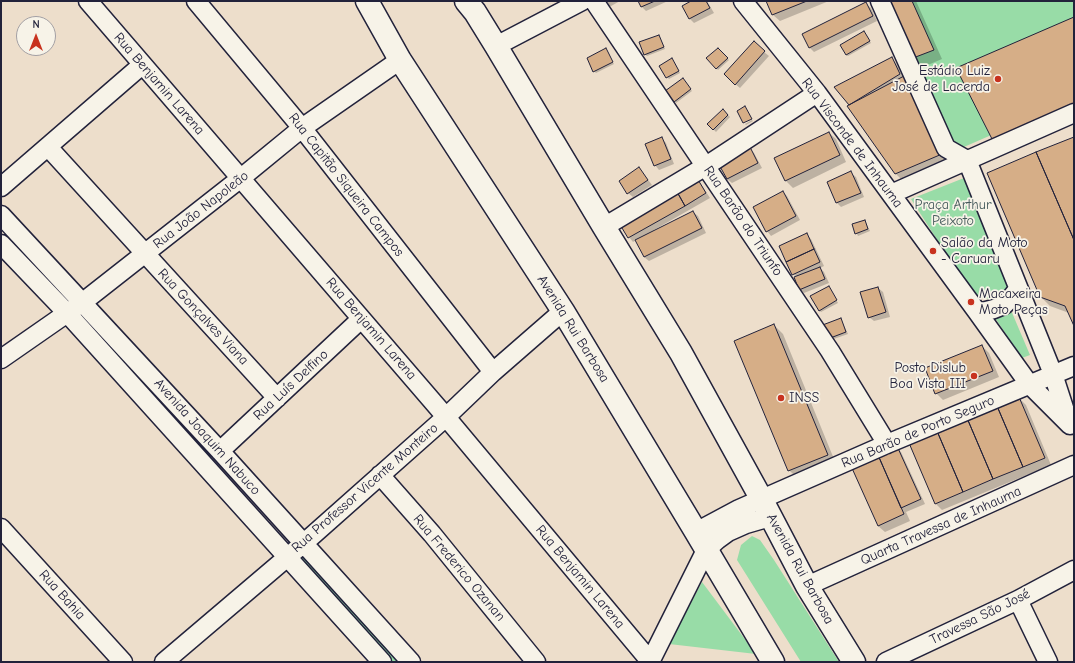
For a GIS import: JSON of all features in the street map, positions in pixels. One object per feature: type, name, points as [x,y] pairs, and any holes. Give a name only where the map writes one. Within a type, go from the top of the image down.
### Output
[{"type":"main road","name":"Avenida Rui Barbosa","points":[[366,1],[400,60],[562,311],[773,662]]},
{"type":"main road","name":"Avenida Rui Barbosa","points":[[466,1],[475,12],[496,46],[681,353],[807,586],[854,662]]},
{"type":"street","name":"Rua Benjamin Larena","points":[[88,1],[446,417],[653,662]]},
{"type":"street","name":"Rua Capitão Siqueira Campos","points":[[196,1],[302,128],[493,372]]},
{"type":"street","points":[[496,46],[582,1]]},
{"type":"street","name":"Rua Barão do Triunfo","points":[[594,1],[826,344],[887,444]]},
{"type":"street","name":"Rua Visconde de Inhauma","points":[[743,1],[817,93],[1028,384],[1072,430]]},
{"type":"street","points":[[880,1],[946,148],[968,160],[1053,374],[1072,430]]},
{"type":"street","name":"Rua João Napoleão","points":[[1,360],[83,302],[241,178],[302,128],[400,60]]},
{"type":"street","points":[[1,187],[48,148],[142,65]]},
{"type":"street","points":[[604,227],[706,166],[817,93]]},
{"type":"street","points":[[891,194],[1074,113]]},
{"type":"street","name":"Rua Gonçalves Viana","points":[[48,148],[277,398]]},
{"type":"street","name":"Avenida Joaquim Nabuco","points":[[1,214],[220,451],[411,662]]},
{"type":"street","name":"Avenida Joaquim Nabuco","points":[[1,244],[67,313],[382,662]]},
{"type":"street","points":[[978,313],[1004,305],[1018,289]]},
{"type":"street","name":"Rua Professor Vicente Monteiro","points":[[164,662],[304,543],[446,417],[493,372],[562,311]]},
{"type":"street","name":"Rua Luís Delfino","points":[[220,451],[361,319]]},
{"type":"street","name":"Rua Barão de Porto Seguro","points":[[701,541],[717,540],[728,532],[746,524],[766,509],[887,444],[1074,366]]},
{"type":"street","name":"Quarta Travessa de Inhauma","points":[[807,586],[1074,466]]},
{"type":"street","name":"Rua Frederico Ozanan","points":[[380,475],[432,534],[536,662]]},
{"type":"street","name":"Rua Bahia","points":[[1,528],[123,662]]},
{"type":"street","points":[[653,662],[701,541]]},
{"type":"street","name":"Travessa São José","points":[[886,662],[1018,600],[1074,570]]},
{"type":"street","points":[[1018,600],[1048,662]]},
{"type":"green space","name":"Estádio Luiz José de Lacerda","points":[[887,1],[1074,1],[1074,99],[957,150]]},
{"type":"green space","name":"Praça Arthur Peixoto","points":[[969,176],[1010,284],[995,300],[973,296],[911,199]]},
{"type":"green space","points":[[1010,308],[1030,355],[1022,358],[993,315]]},
{"type":"green space","points":[[752,536],[760,540],[774,560],[839,662],[801,662],[737,560],[741,545]]},
{"type":"green space","points":[[304,547],[407,662],[386,662],[291,556]]},
{"type":"green space","points":[[702,582],[756,654],[669,644]]},
{"type":"building","points":[[638,1],[655,1],[641,7]]},
{"type":"building","points":[[691,1],[706,1],[710,8],[689,19],[682,6]]},
{"type":"building","points":[[766,1],[807,1],[772,15]]},
{"type":"building","points":[[887,1],[912,1],[934,50],[913,58]]},
{"type":"building","points":[[866,2],[873,16],[809,48],[802,34]]},
{"type":"building","points":[[1074,17],[1074,104],[992,139],[956,68]]},
{"type":"building","points":[[864,31],[870,41],[846,55],[840,45]]},
{"type":"building","points":[[659,35],[664,47],[644,55],[639,42]]},
{"type":"building","points":[[754,41],[765,51],[735,85],[724,74]]},
{"type":"building","points":[[606,48],[613,62],[593,72],[587,58]]},
{"type":"building","points":[[718,48],[728,58],[716,69],[706,58]]},
{"type":"building","points":[[892,57],[900,74],[849,105],[834,87]]},
{"type":"building","points":[[672,58],[679,71],[666,78],[659,66]]},
{"type":"building","points":[[906,75],[942,154],[895,174],[847,106]]},
{"type":"building","points":[[683,78],[691,89],[674,102],[665,91]]},
{"type":"building","points":[[745,106],[752,119],[743,123],[737,111]]},
{"type":"building","points":[[723,109],[728,115],[713,130],[707,124]]},
{"type":"building","points":[[829,132],[840,155],[785,181],[774,158]]},
{"type":"building","points":[[662,137],[671,159],[654,166],[645,144]]},
{"type":"building","points":[[1074,137],[1074,240],[1036,152]]},
{"type":"building","points":[[750,147],[758,163],[727,179],[718,163]]},
{"type":"building","points":[[1036,152],[1074,240],[1074,326],[1065,306],[1040,297],[987,173]]},
{"type":"building","points":[[639,167],[648,180],[627,194],[619,181]]},
{"type":"building","points":[[851,171],[861,193],[836,203],[827,182]]},
{"type":"building","points":[[697,178],[706,193],[685,206],[676,190]]},
{"type":"building","points":[[676,190],[685,206],[628,238],[619,223]]},
{"type":"building","points":[[783,191],[796,216],[766,232],[753,207]]},
{"type":"building","points":[[693,211],[702,228],[644,257],[635,240]]},
{"type":"building","points":[[865,220],[868,229],[855,234],[852,224]]},
{"type":"building","points":[[807,233],[814,249],[786,262],[779,246]]},
{"type":"building","points":[[814,249],[820,262],[792,275],[786,262]]},
{"type":"building","points":[[820,267],[825,279],[799,290],[794,277]]},
{"type":"building","points":[[829,286],[837,300],[819,311],[810,296]]},
{"type":"building","points":[[878,287],[886,312],[868,318],[860,292]]},
{"type":"building","points":[[841,318],[846,332],[825,340],[820,326]]},
{"type":"building","name":"INSS","points":[[774,324],[828,455],[788,471],[734,341]]},
{"type":"building","points":[[982,345],[993,371],[935,394],[925,368]]},
{"type":"building","points":[[1019,397],[1045,458],[1023,467],[997,406]]},
{"type":"building","points":[[997,406],[1023,467],[993,479],[967,418]]},
{"type":"building","points":[[967,418],[993,479],[963,492],[937,431]]},
{"type":"building","points":[[937,431],[963,492],[935,504],[909,443]]},
{"type":"building","points":[[897,446],[921,499],[901,508],[878,455]]},
{"type":"building","points":[[878,455],[904,514],[878,526],[851,466]]},
{"type":"place","name":"Estádio Luiz José de Lacerda","points":[[998,79]]},
{"type":"place","name":"Salão da Moto - Caruaru","points":[[933,251]]},
{"type":"place","name":"Macaxeira Moto Peças","points":[[971,302]]},
{"type":"place","name":"Posto Dislub Boa Vista III","points":[[974,376]]},
{"type":"place","name":"INSS","points":[[781,398]]}]
